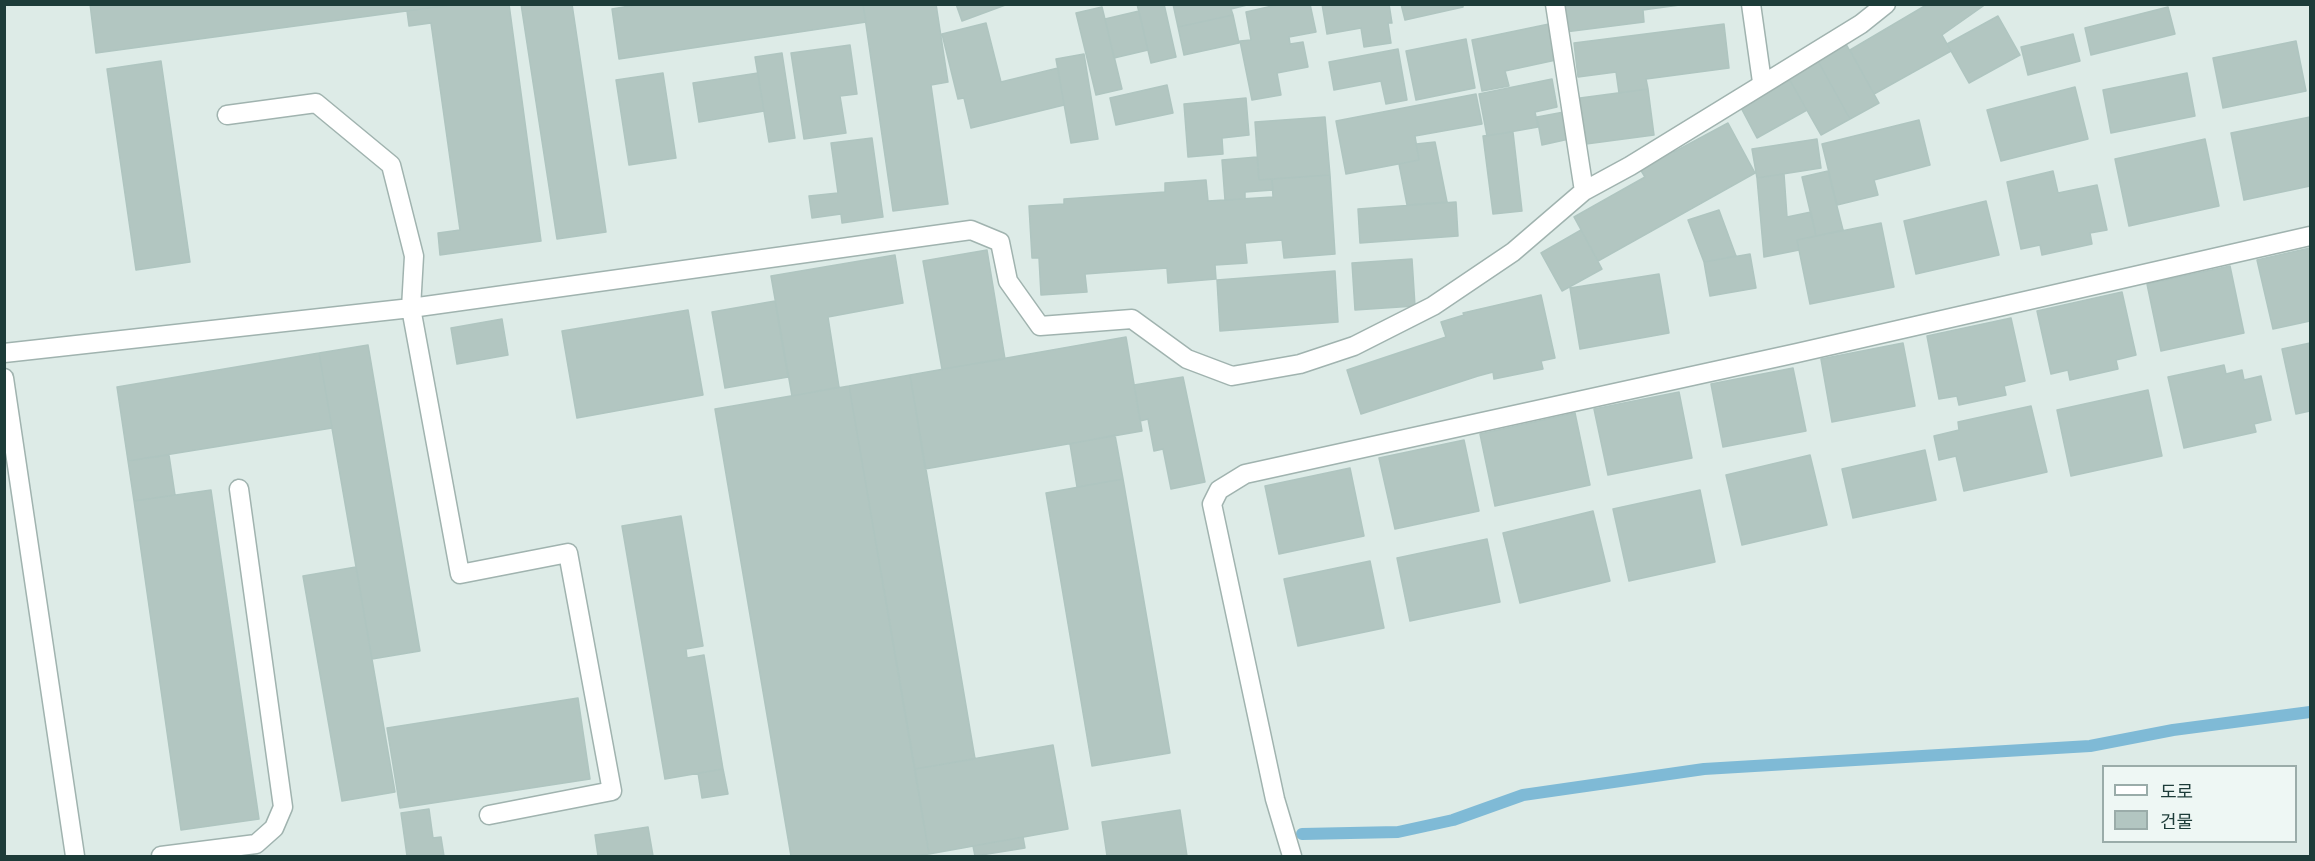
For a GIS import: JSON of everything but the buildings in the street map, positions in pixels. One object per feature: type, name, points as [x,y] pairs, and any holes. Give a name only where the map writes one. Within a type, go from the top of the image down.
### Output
[{"type":"street","points":[[1555,4],[1584,191]]},
{"type":"street","points":[[1751,4],[1762,82]]},
{"type":"street","points":[[4,353],[411,308],[971,230],[1000,242],[1008,281],[1040,326],[1132,319],[1187,359],[1232,376],[1300,364],[1354,346],[1433,306],[1513,252],[1584,191],[1630,166],[1762,82],[1861,24],[1886,4]]},
{"type":"street","points":[[227,115],[316,103],[391,165],[414,256],[411,308],[460,574],[568,553],[612,791],[489,815]]},
{"type":"street","points":[[1292,856],[1275,799],[1212,504],[1219,490],[1228,484],[1245,474],[1340,451],[1808,351],[2310,236]]},
{"type":"street","points":[[4,378],[75,856]]},
{"type":"street","points":[[161,856],[256,844],[274,828],[283,807],[239,489]]},
{"type":"waterway","points":[[1302,834],[1398,832],[1453,820],[1523,795],[1704,769],[2090,746],[2173,730],[2310,712]]}]
